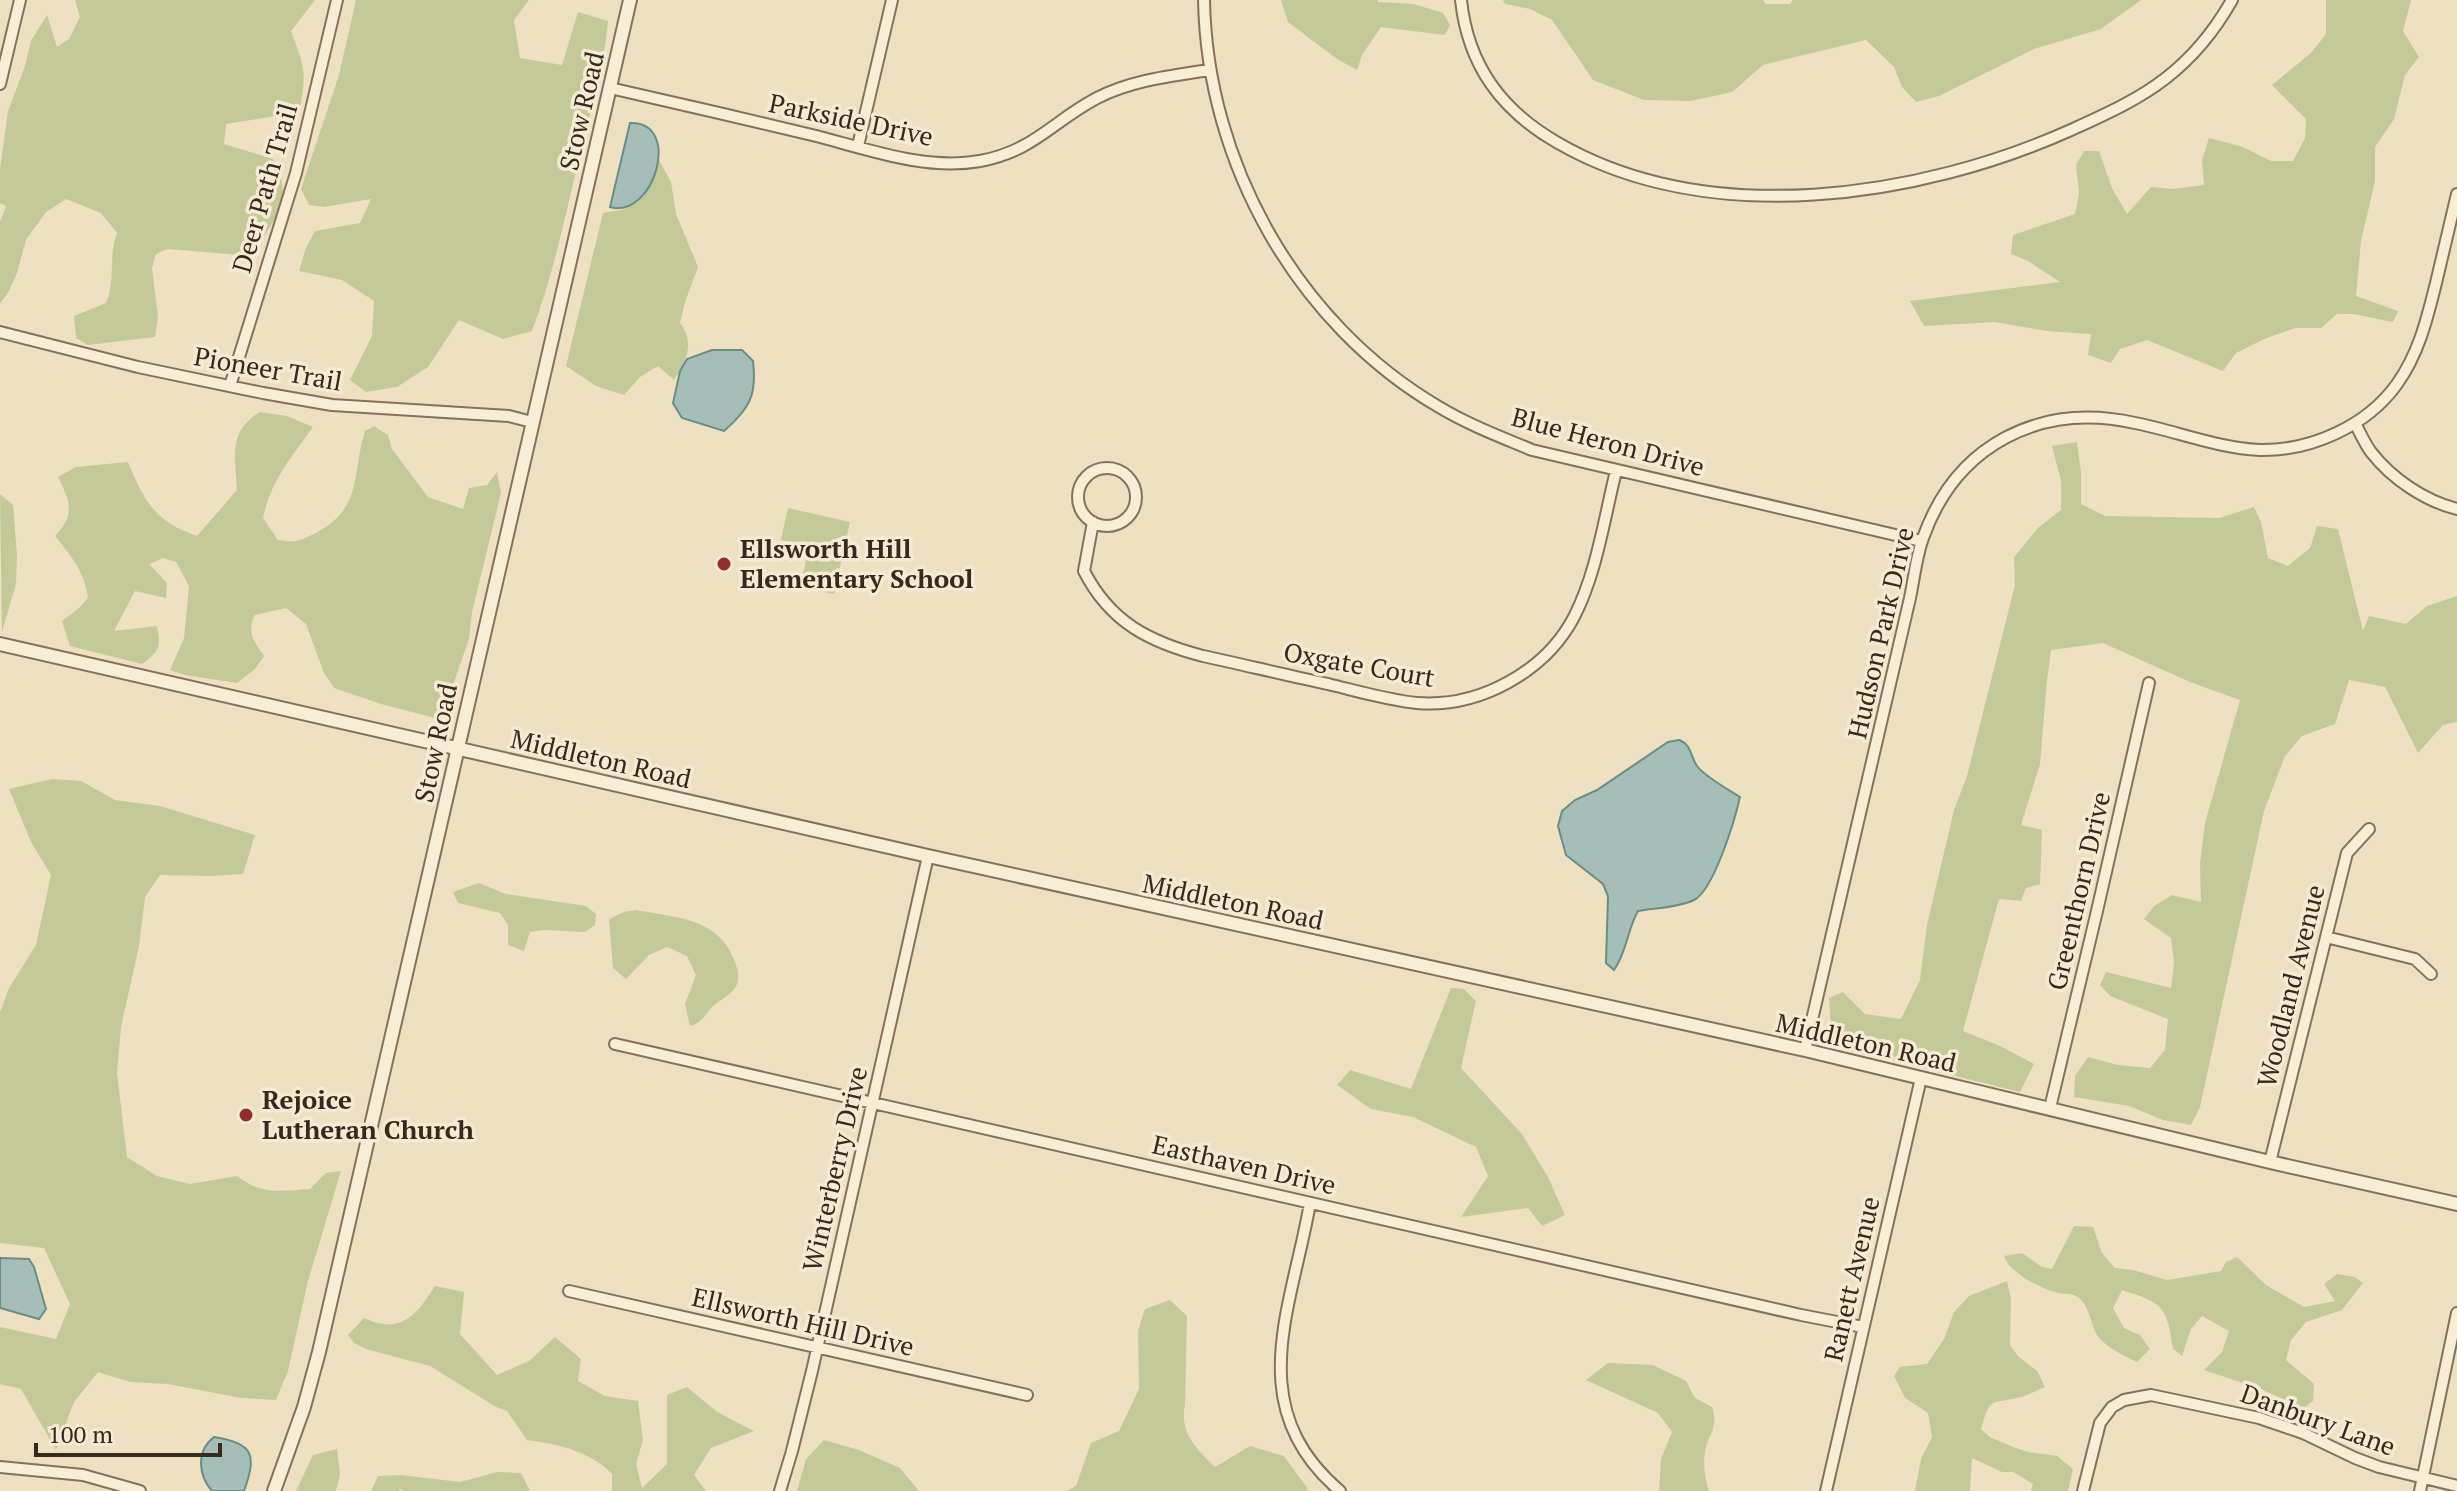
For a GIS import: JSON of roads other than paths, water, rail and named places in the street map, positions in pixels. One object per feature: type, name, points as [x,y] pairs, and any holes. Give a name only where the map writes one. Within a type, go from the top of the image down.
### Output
[{"type":"street","points":[[0,84],[20,0]]},
{"type":"street","name":"Deer Path Trail","points":[[230,386],[296,173],[337,0]]},
{"type":"street","name":"Stow Road","points":[[274,1491],[304,1407],[319,1352],[630,0]]},
{"type":"street","points":[[858,146],[892,0]]},
{"type":"street","name":"Blue Heron Drive","points":[[1204,0],[1209,70],[1221,124],[1233,160],[1258,213],[1302,285],[1355,344],[1405,385],[1472,425],[1532,450],[1921,541]]},
{"type":"street","points":[[1461,0],[1467,34],[1477,61],[1496,92],[1536,130],[1581,156],[1629,176],[1677,188],[1734,195],[1800,195],[1892,185],[1955,172],[2049,140],[2130,102],[2167,77],[2192,55],[2219,22],[2232,0]]},
{"type":"street","name":"Parkside Drive","points":[[610,88],[920,161],[949,163],[978,161],[1007,154],[1028,144],[1080,108],[1119,88],[1156,78],[1209,70]]},
{"type":"street","name":"Hudson Park Drive","points":[[1805,1050],[1921,541],[1936,506],[1948,488],[1968,464],[2005,437],[2044,421],[2073,417],[2108,418],[2224,445],[2261,450],[2297,446],[2345,430],[2380,403],[2396,386],[2412,360],[2422,337],[2457,194]]},
{"type":"street","name":"Pioneer Trail","points":[[0,332],[138,367],[332,405],[509,416],[532,422]]},
{"type":"street","points":[[2355,423],[2371,451],[2392,474],[2421,495],[2457,509]]},
{"type":"street","points":[[1112,468],[1122,472],[1134,486],[1136,504],[1132,512],[1119,524],[1101,526],[1093,522],[1080,507],[1080,487],[1092,472],[1112,468]]},
{"type":"street","name":"Oxgate Court","points":[[1093,522],[1084,571],[1114,614],[1147,636],[1176,649],[1218,660],[1404,701],[1441,703],[1471,698],[1495,689],[1528,670],[1555,646],[1584,597],[1616,471]]},
{"type":"street","name":"Middleton Road","points":[[0,644],[928,856],[1805,1050],[2457,1204]]},
{"type":"street","name":"Greenthorn Drive","points":[[2050,1108],[2149,683]]},
{"type":"street","name":"Woodland Avenue","points":[[2270,1162],[2347,853],[2369,829]]},
{"type":"street","name":"Winterberry Drive","points":[[780,1491],[792,1451],[928,856]]},
{"type":"street","points":[[2326,937],[2415,959],[2431,974]]},
{"type":"street","name":"Easthaven Drive","points":[[615,1044],[1863,1327]]},
{"type":"street","name":"Ranett Avenue","points":[[1826,1491],[1921,1078]]},
{"type":"street","points":[[1310,1203],[1281,1340],[1281,1386],[1295,1433],[1314,1465],[1340,1491]]},
{"type":"street","name":"Ellsworth Hill Drive","points":[[569,1291],[1027,1395]]},
{"type":"street","points":[[2420,1491],[2457,1313]]},
{"type":"street","name":"Danbury Lane","points":[[2083,1491],[2100,1423],[2112,1407],[2139,1395],[2259,1418],[2303,1433],[2355,1458],[2403,1474],[2457,1486]]},
{"type":"street","points":[[0,1467],[83,1475],[140,1491]]},
{"type":"water","points":[[630,123],[646,127],[655,137],[659,152],[656,169],[650,186],[639,199],[626,207],[610,207]]},
{"type":"water","points":[[712,350],[742,350],[753,361],[754,383],[750,400],[724,431],[682,418],[673,403],[680,371],[687,359]]},
{"type":"water","points":[[1679,740],[1689,748],[1700,770],[1740,797],[1723,853],[1702,894],[1680,905],[1638,911],[1614,970],[1606,963],[1608,896],[1603,884],[1566,855],[1558,826],[1562,811],[1668,742]]},
{"type":"water","points":[[0,1258],[29,1259],[46,1309],[39,1319],[0,1308]]},
{"type":"water","points":[[214,1437],[237,1443],[249,1453],[250,1468],[244,1491],[212,1491],[207,1485],[202,1471],[202,1456]]},
{"type":"place","name":"Ellsworth Hill Elementary School","points":[[724,564]]},
{"type":"place","name":"Rejoice Lutheran Church","points":[[246,1115]]}]
